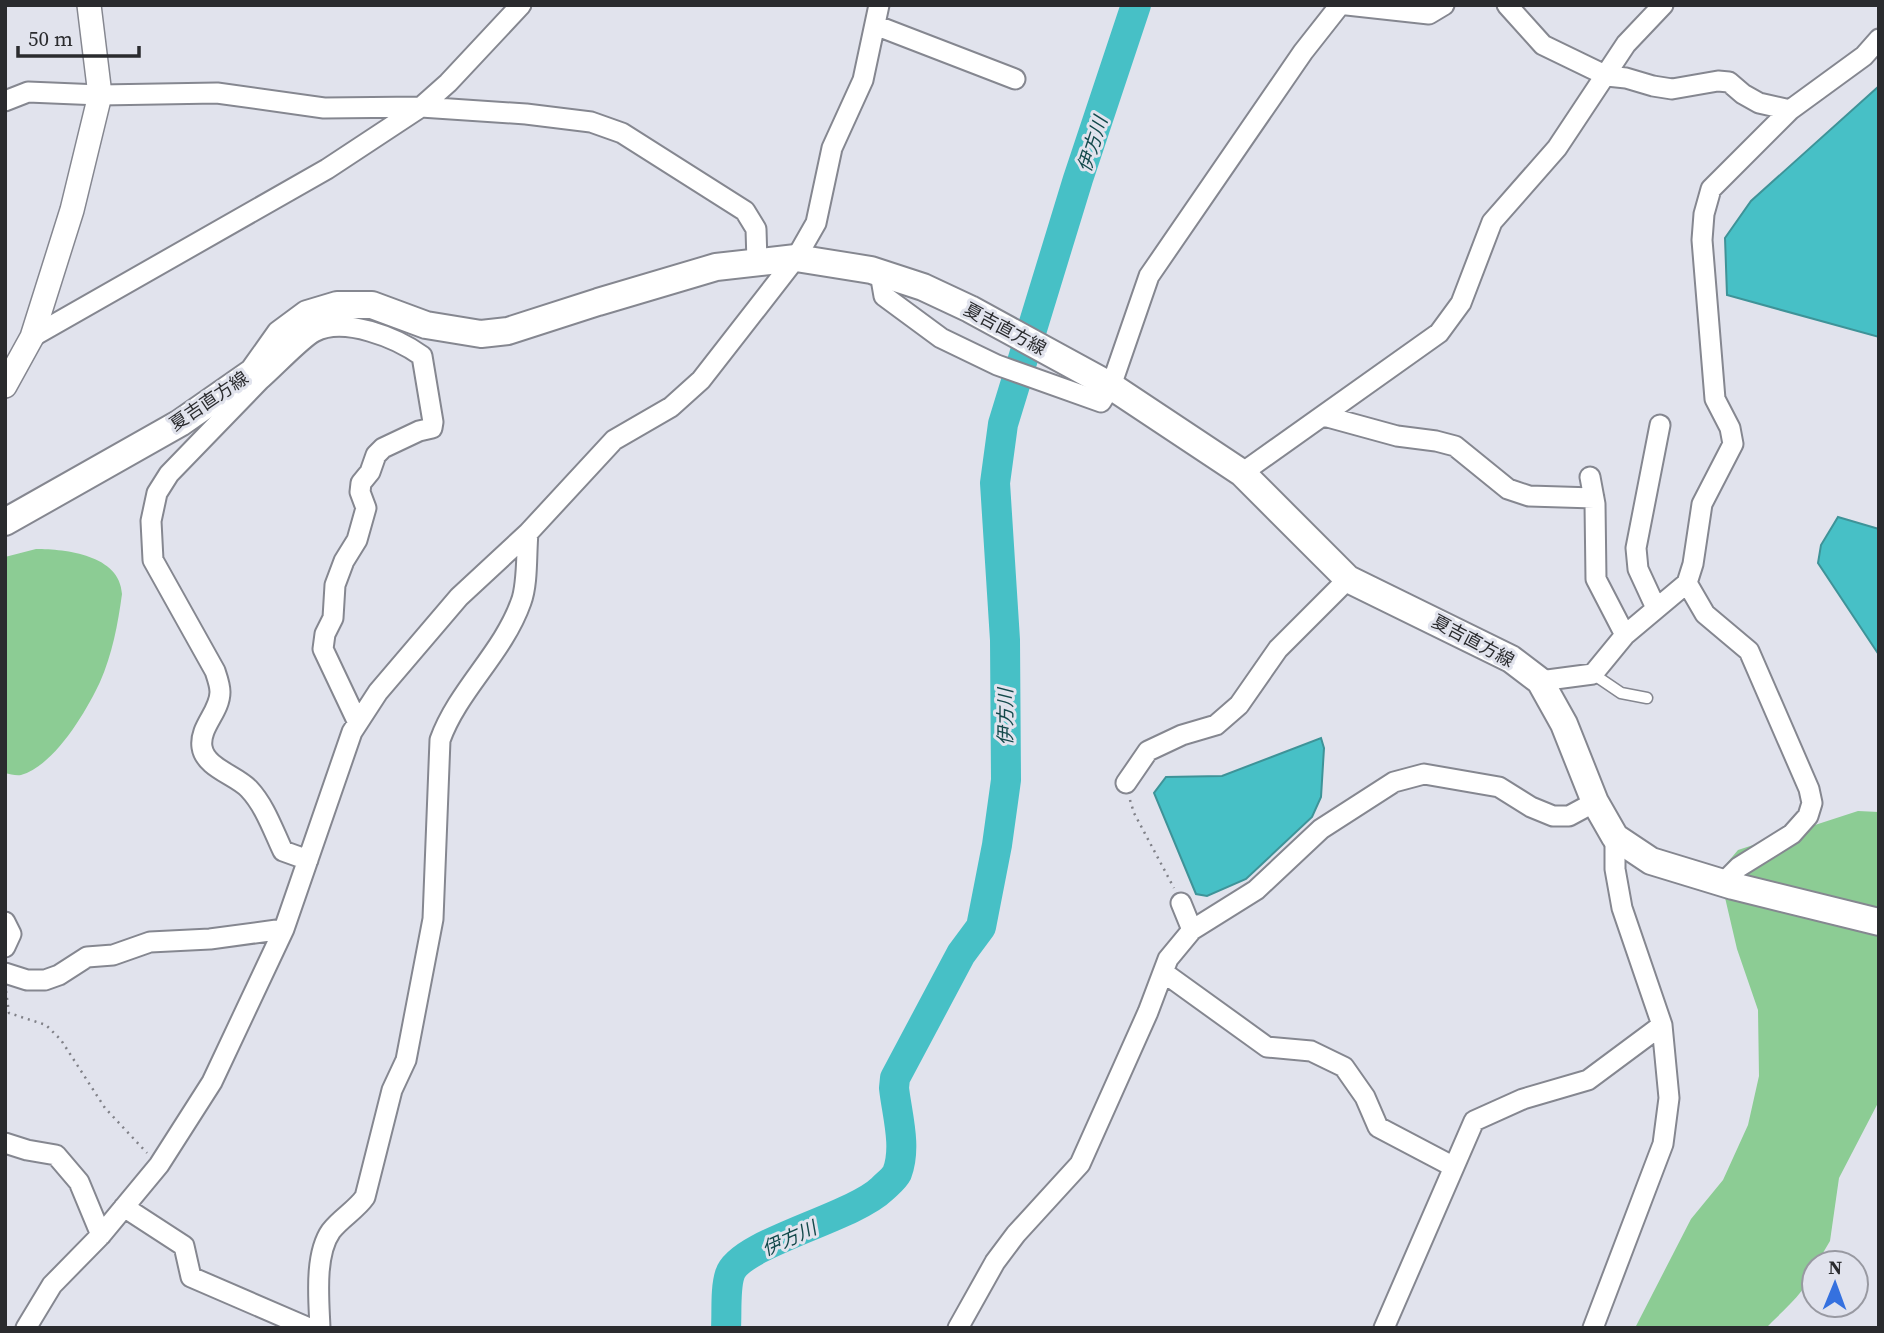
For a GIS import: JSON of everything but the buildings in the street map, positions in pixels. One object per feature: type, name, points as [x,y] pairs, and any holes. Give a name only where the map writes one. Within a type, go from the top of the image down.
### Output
[{"type":"main road","name":"夏吉直方線","points":[[5,522],[257,376],[280,334],[307,314],[337,305],[372,305],[426,325],[481,334],[509,331],[716,267],[796,258],[880,273],[923,287],[1005,327],[1111,386],[1242,473],[1348,579],[1500,653],[1540,681],[1564,724],[1595,802],[1615,837],[1651,861],[1723,883],[1879,922]]},
{"type":"street","points":[[5,386],[32,337],[72,210],[100,94],[89,5]]},
{"type":"street","points":[[26,1328],[52,1285],[101,1235],[159,1165],[212,1082],[284,929],[352,732],[378,692],[459,597],[528,533],[614,440],[671,407],[702,380],[796,258],[816,223],[832,148],[863,80],[879,5]]},
{"type":"street","points":[[880,273],[884,296],[941,338],[996,365],[1101,402],[1111,386],[1149,276],[1303,52],[1340,5]]},
{"type":"street","points":[[1347,5],[1429,14],[1444,5]]},
{"type":"street","points":[[1507,5],[1543,45],[1607,76],[1672,89],[1718,81],[1729,82],[1759,103],[1790,110]]},
{"type":"street","points":[[1242,473],[1438,333],[1461,303],[1492,222],[1557,148],[1626,44],[1663,5]]},
{"type":"street","points":[[32,337],[327,169],[421,107],[448,83],[514,8]]},
{"type":"street","points":[[875,25],[1015,79]]},
{"type":"street","points":[[1540,681],[1593,674],[1625,635],[1687,583],[1693,564],[1702,504],[1732,444],[1730,428],[1715,399],[1702,240],[1703,214],[1711,189],[1790,110],[1864,56],[1879,39]]},
{"type":"street","points":[[6,101],[28,92],[217,93],[324,108],[421,107],[526,114],[590,122],[622,133],[745,211],[756,229],[757,262]]},
{"type":"street","points":[[308,860],[283,850],[263,809],[248,788],[211,762],[202,750],[202,736],[216,710],[220,691],[215,671],[153,560],[151,521],[157,493],[169,474],[257,376],[313,332],[332,327],[357,327],[410,347],[422,356],[433,422],[432,428],[383,447],[376,455],[370,472],[361,483],[360,492],[366,508],[357,540],[344,561],[335,584],[333,618],[325,634],[323,649],[358,723]]},
{"type":"street","points":[[1324,416],[1397,436],[1455,446],[1508,489],[1529,496],[1594,498]]},
{"type":"street","points":[[1656,608],[1638,569],[1636,548],[1660,425]]},
{"type":"street","points":[[1590,477],[1594,498],[1596,579],[1625,635]]},
{"type":"street","points":[[320,1328],[318,1281],[329,1234],[343,1218],[358,1207],[365,1196],[381,1143],[392,1090],[406,1060],[433,919],[440,740],[447,719],[503,638],[522,600],[528,533]]},
{"type":"street","points":[[1126,783],[1148,751],[1182,735],[1216,725],[1239,705],[1278,649],[1348,579]]},
{"type":"street","points":[[1687,583],[1705,614],[1749,652],[1812,803],[1808,816],[1793,834],[1739,867],[1723,883]]},
{"type":"street","points":[[958,1328],[995,1262],[1016,1234],[1080,1164],[1168,959],[1192,930],[1256,890],[1321,829],[1394,782],[1424,774],[1499,787],[1531,807],[1553,816],[1569,816],[1595,802]]},
{"type":"street","points":[[1592,1328],[1663,1144],[1670,1098],[1661,1025],[1622,908],[1615,869],[1615,837]]},
{"type":"street","points":[[1181,903],[1192,930]]},
{"type":"street","points":[[5,922],[11,934],[5,947]]},
{"type":"street","points":[[5,973],[27,981],[45,980],[59,975],[87,957],[113,955],[150,942],[210,939],[284,929]]},
{"type":"street","points":[[1163,972],[1268,1047],[1311,1051],[1344,1067],[1365,1097],[1378,1127],[1454,1167]]},
{"type":"street","points":[[1384,1328],[1475,1121],[1523,1098],[1588,1080],[1661,1025]]},
{"type":"street","points":[[5,1143],[56,1155],[79,1182],[101,1235]]},
{"type":"street","points":[[124,1207],[184,1245],[191,1277],[309,1328]]},
{"type":"lane","points":[[1593,674],[1621,693],[1647,698]]},
{"type":"path","points":[[1126,783],[1134,813],[1181,903]]},
{"type":"path","points":[[5,988],[9,1013],[46,1025],[61,1040],[105,1108],[159,1165]]},
{"type":"green space","points":[[36,549],[76,553],[102,563],[119,581],[122,594],[108,661],[86,708],[57,750],[33,770],[17,775],[5,773],[5,557]]},
{"type":"green space","points":[[1858,811],[1879,812],[1879,1101],[1839,1178],[1830,1241],[1825,1249],[1800,1249],[1800,1292],[1766,1328],[1635,1328],[1691,1219],[1723,1180],[1748,1125],[1759,1076],[1758,1010],[1737,949],[1723,889],[1727,863],[1738,850]]},
{"type":"water","points":[[1879,86],[1879,337],[1727,295],[1725,238],[1751,201]]},
{"type":"water","points":[[1838,517],[1879,529],[1879,655],[1818,563],[1821,545]]},
{"type":"water","points":[[1321,738],[1324,748],[1321,797],[1312,817],[1246,879],[1207,896],[1196,894],[1154,793],[1166,777],[1222,776]]},
{"type":"waterway","name":"伊方川","points":[[726,1328],[728,1280],[738,1263],[775,1241],[867,1200],[896,1175],[900,1163],[901,1142],[895,1078],[961,954],[981,927],[1006,780],[1005,640],[995,483],[1003,424],[1078,179],[1136,5]]}]
